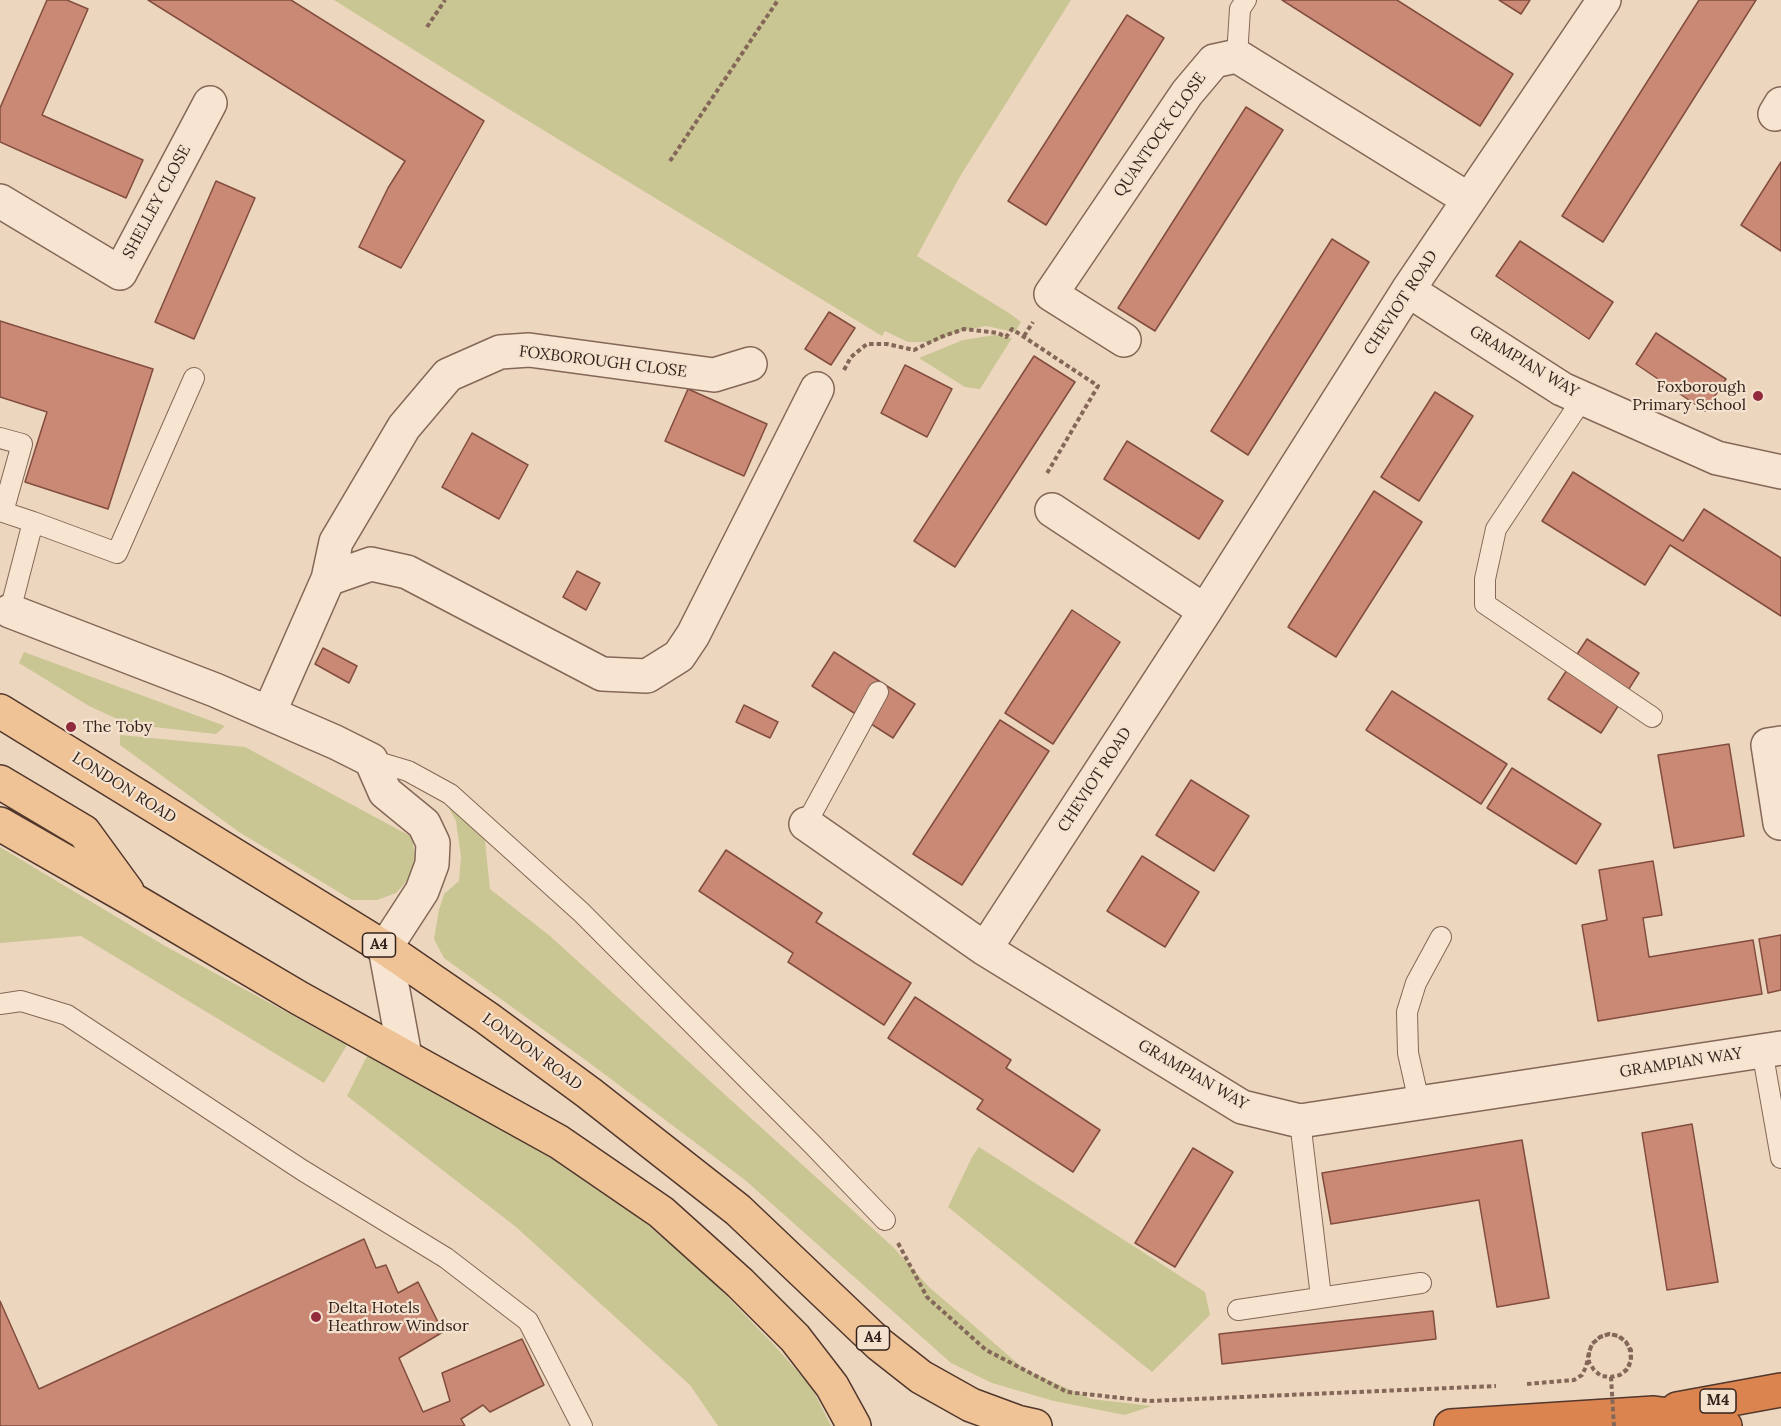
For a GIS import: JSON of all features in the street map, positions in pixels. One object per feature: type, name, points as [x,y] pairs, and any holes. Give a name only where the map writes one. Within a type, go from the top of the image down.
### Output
[{"type":"highway","name":"M4","points":[[1654,1413],[1781,1390]]},
{"type":"highway","points":[[1451,1426],[1654,1413],[1707,1420],[1725,1426]]},
{"type":"main road","name":"LONDON ROAD","points":[[0,711],[385,948],[487,1018],[738,1210],[879,1344],[921,1377],[971,1405],[1017,1422],[1035,1426]]},
{"type":"main road","points":[[0,782],[84,832],[133,900]]},
{"type":"main road","points":[[0,824],[298,998],[559,1142],[661,1212],[795,1338],[832,1386],[854,1426]]},
{"type":"street","name":"CHEVIOT ROAD","points":[[985,949],[1205,611],[1408,290],[1604,0]]},
{"type":"street","points":[[1237,57],[1468,199]]},
{"type":"street","name":"QUANTOCK CLOSE","points":[[1124,340],[1051,294],[1187,93],[1214,61],[1237,57]]},
{"type":"street","name":"SHELLEY CLOSE","points":[[0,201],[120,273],[210,103]]},
{"type":"street","name":"GRAMPIAN WAY","points":[[1408,290],[1562,389],[1717,458],[1781,472]]},
{"type":"street","name":"FOXBOROUGH CLOSE","points":[[269,713],[328,579],[336,542],[404,427],[448,375],[500,352],[529,350],[714,375],[750,364]]},
{"type":"street","points":[[328,579],[371,564],[407,572],[602,674],[647,676],[679,656],[693,635],[817,389]]},
{"type":"street","points":[[1052,510],[1205,611]]},
{"type":"street","points":[[10,611],[269,713],[371,760],[385,792],[424,824],[433,843],[432,864],[422,891],[385,948],[405,1056]]},
{"type":"street","points":[[1780,823],[1768,746],[1781,743]]},
{"type":"street","name":"GRAMPIAN WAY","points":[[807,824],[985,949],[1242,1107],[1299,1121],[1772,1049]]},
{"type":"lane","points":[[1237,57],[1240,9],[1245,0]]},
{"type":"lane","points":[[0,438],[22,444],[2,512],[117,553],[194,378]]},
{"type":"lane","points":[[1583,398],[1496,529],[1485,579],[1485,604],[1652,717]]},
{"type":"lane","points":[[10,611],[33,522]]},
{"type":"lane","points":[[807,824],[878,692]]},
{"type":"lane","points":[[371,760],[408,771],[450,794],[581,912],[885,1220]]},
{"type":"lane","points":[[1419,1102],[1408,1053],[1407,1012],[1416,983],[1441,937]]},
{"type":"lane","points":[[0,1004],[21,1001],[68,1015],[302,1170],[446,1258],[528,1321],[582,1426]]},
{"type":"lane","points":[[1772,1049],[1781,1158]]},
{"type":"lane","points":[[1299,1121],[1321,1298]]},
{"type":"lane","points":[[1238,1310],[1421,1284]]},
{"type":"path","points":[[427,27],[446,0]]},
{"type":"path","points":[[670,161],[778,0]]},
{"type":"path","points":[[817,389],[843,373],[851,357],[867,344],[887,344],[914,350],[964,329],[998,333],[1006,338],[1012,329],[1098,386],[1033,498],[1052,510]]},
{"type":"path","points":[[885,1220],[927,1298],[986,1350],[1067,1392],[1149,1401],[1501,1385]]},
{"type":"path","points":[[1589,1352],[1589,1362],[1593,1370],[1601,1376],[1620,1375],[1627,1369],[1631,1360],[1626,1342],[1618,1336],[1609,1334]]},
{"type":"path","points":[[1525,1384],[1574,1380],[1582,1375],[1586,1367],[1592,1344],[1600,1337],[1609,1334],[1619,1336],[1631,1350],[1631,1360],[1628,1369],[1620,1375],[1611,1377],[1614,1426]]},
{"type":"shaded area","points":[[334,0],[1071,0],[959,178],[917,256],[1021,322],[1015,332],[986,326],[957,332],[934,342],[908,342],[885,331],[882,336]]},
{"type":"shaded area","points":[[995,335],[1012,338],[980,389],[965,387],[919,358],[963,340]]},
{"type":"shaded area","points":[[24,652],[225,726],[216,734],[128,724],[89,706],[19,663]]},
{"type":"shaded area","points":[[120,735],[245,747],[412,837],[415,856],[413,874],[396,893],[377,900],[352,900],[239,832],[120,745]]},
{"type":"shaded area","points":[[446,803],[484,833],[490,889],[550,936],[893,1247],[929,1287],[1024,1369],[1091,1399],[1152,1406],[1125,1415],[1054,1401],[992,1383],[951,1363],[745,1180],[591,1064],[444,958],[434,939],[444,894],[459,881],[461,857],[456,821]]},
{"type":"shaded area","points":[[0,847],[165,946],[347,1045],[324,1083],[81,936],[0,943]]},
{"type":"shaded area","points":[[367,1056],[573,1170],[644,1222],[705,1274],[775,1346],[812,1388],[831,1426],[718,1426],[690,1385],[516,1227],[347,1096]]},
{"type":"shaded area","points":[[979,1147],[1205,1292],[1210,1315],[1152,1372],[948,1207]]},
{"type":"building","points":[[47,0],[67,0],[88,9],[42,115],[143,160],[126,198],[0,142],[0,108]]},
{"type":"building","points":[[148,0],[291,0],[484,121],[401,268],[359,247],[388,188],[405,161]]},
{"type":"building","points":[[1282,0],[1397,0],[1513,74],[1480,126]]},
{"type":"building","points":[[1499,0],[1530,0],[1521,14]]},
{"type":"building","points":[[1699,0],[1756,0],[1603,242],[1562,216]]},
{"type":"building","points":[[1127,15],[1164,38],[1046,225],[1008,201]]},
{"type":"building","points":[[1246,107],[1283,130],[1155,331],[1118,308]]},
{"type":"building","points":[[1781,162],[1781,251],[1741,225]]},
{"type":"building","points":[[216,181],[255,198],[194,339],[155,322]]},
{"type":"building","points":[[1332,239],[1369,262],[1248,455],[1211,431]]},
{"type":"building","points":[[1520,241],[1613,302],[1589,339],[1496,276]]},
{"type":"building","points":[[829,312],[855,328],[831,365],[805,349]]},
{"type":"building","points":[[0,321],[153,369],[108,509],[25,482],[47,412],[0,397]]},
{"type":"building","points":[[1656,333],[1726,379],[1705,411],[1636,364]]},
{"type":"building","points":[[1034,356],[1075,382],[955,567],[914,541]]},
{"type":"building","points":[[905,365],[952,389],[927,437],[881,413]]},
{"type":"building","points":[[688,389],[767,424],[744,476],[665,441]]},
{"type":"building","points":[[1435,392],[1473,416],[1419,501],[1381,477]]},
{"type":"building","points":[[472,433],[528,465],[499,519],[442,487]]},
{"type":"building","points":[[1127,441],[1223,501],[1199,539],[1104,479]]},
{"type":"building","points":[[1573,472],[1683,541],[1704,509],[1781,558],[1781,616],[1670,545],[1645,585],[1542,521]]},
{"type":"building","points":[[1374,491],[1422,522],[1336,657],[1288,627]]},
{"type":"building","points":[[577,571],[600,583],[586,610],[563,597]]},
{"type":"building","points":[[1072,610],[1120,642],[1053,744],[1005,713]]},
{"type":"building","points":[[1587,639],[1639,673],[1601,733],[1548,699]]},
{"type":"building","points":[[323,648],[357,666],[349,683],[315,664]]},
{"type":"building","points":[[834,652],[915,704],[893,738],[812,686]]},
{"type":"building","points":[[1392,691],[1507,764],[1481,804],[1366,730]]},
{"type":"building","points":[[744,705],[778,722],[770,738],[736,722]]},
{"type":"building","points":[[1000,720],[1049,751],[962,885],[913,854]]},
{"type":"building","points":[[1729,744],[1744,836],[1674,848],[1658,755]]},
{"type":"building","points":[[1512,768],[1601,824],[1576,864],[1487,808]]},
{"type":"building","points":[[1191,780],[1249,816],[1214,871],[1156,835]]},
{"type":"building","points":[[726,850],[822,913],[816,922],[911,983],[884,1025],[788,962],[793,953],[699,891]]},
{"type":"building","points":[[1142,856],[1199,892],[1165,947],[1107,911]]},
{"type":"building","points":[[1653,861],[1662,915],[1643,918],[1649,957],[1753,940],[1762,994],[1598,1021],[1582,925],[1607,920],[1599,870]]},
{"type":"building","points":[[1781,935],[1781,990],[1768,993],[1759,939]]},
{"type":"building","points":[[915,997],[1011,1060],[1006,1068],[1100,1130],[1073,1172],[977,1109],[983,1100],[888,1038]]},
{"type":"building","points":[[1692,1124],[1718,1282],[1667,1290],[1642,1133]]},
{"type":"building","points":[[1522,1140],[1549,1298],[1497,1307],[1479,1200],[1331,1224],[1322,1173]]},
{"type":"building","points":[[1193,1148],[1233,1172],[1175,1267],[1135,1243]]},
{"type":"building","name":"Delta Hotels Heathrow Windsor","points":[[364,1239],[376,1268],[386,1265],[398,1293],[418,1282],[443,1332],[399,1358],[423,1412],[450,1401],[442,1373],[522,1339],[544,1385],[490,1412],[483,1405],[461,1419],[465,1426],[0,1426],[0,1301],[39,1389]]},
{"type":"building","points":[[1433,1311],[1436,1339],[1222,1364],[1219,1334]]},
{"type":"place","name":"Foxborough Primary School","points":[[1758,396]]},
{"type":"place","name":"The Toby","points":[[71,727]]},
{"type":"place","name":"Delta Hotels Heathrow Windsor","points":[[316,1317]]}]
